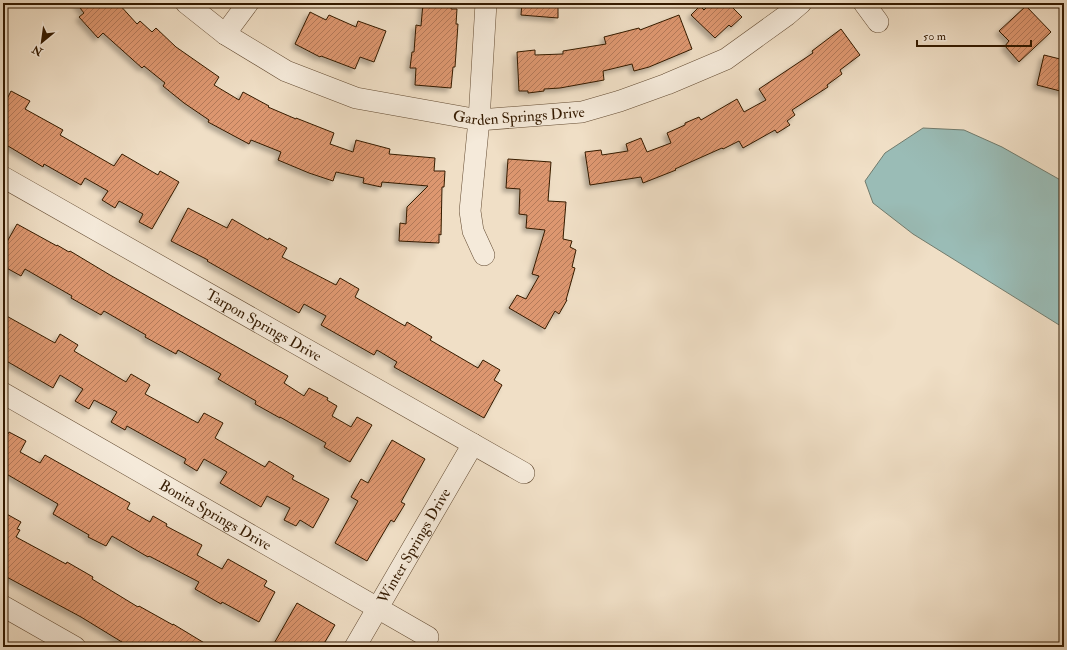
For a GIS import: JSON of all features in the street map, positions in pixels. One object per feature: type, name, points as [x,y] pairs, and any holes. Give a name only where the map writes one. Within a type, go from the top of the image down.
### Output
[{"type":"street","name":"Garden Springs Drive","points":[[186,3],[225,34],[286,71],[356,98],[479,120],[582,112],[620,101],[667,84],[726,59],[787,15],[801,3]]},
{"type":"street","points":[[225,34],[248,3]]},
{"type":"street","points":[[484,255],[473,231],[470,211],[479,120],[486,3]]},
{"type":"street","points":[[864,3],[878,22]]},
{"type":"street","name":"Tarpon Springs Drive","points":[[5,184],[524,473]]},
{"type":"street","name":"Bonita Springs Drive","points":[[3,393],[428,637]]},
{"type":"street","name":"Winter Springs Drive","points":[[355,647],[473,444]]},
{"type":"street","points":[[3,606],[75,647]]},
{"type":"water","points":[[923,128],[964,130],[1002,147],[1064,182],[1064,328],[913,234],[873,203],[865,181],[885,153]]},
{"type":"building","points":[[76,3],[118,3],[137,24],[140,21],[152,32],[156,28],[176,47],[219,77],[214,85],[239,100],[243,92],[269,106],[268,107],[334,133],[330,144],[353,152],[356,140],[390,149],[389,154],[435,158],[434,171],[445,171],[444,187],[442,187],[441,235],[439,234],[439,243],[399,241],[400,223],[406,224],[407,207],[428,186],[382,182],[381,187],[363,183],[364,178],[336,172],[333,181],[278,160],[281,152],[251,140],[249,144],[208,122],[209,120],[163,86],[165,83],[144,66],[142,68],[103,33],[98,38],[79,17],[84,13]]},
{"type":"building","points":[[423,3],[452,3],[451,9],[457,9],[456,24],[458,24],[455,67],[453,67],[451,88],[415,85],[416,68],[410,68],[412,52],[414,52],[416,25],[421,26]]},
{"type":"building","points":[[522,3],[558,3],[558,18],[521,15]]},
{"type":"building","points":[[711,3],[728,3],[742,17],[731,27],[729,25],[715,38],[691,15],[700,6],[704,10]]},
{"type":"building","points":[[1026,6],[1051,32],[1019,62],[1005,46],[1009,41],[999,31]]},
{"type":"building","points":[[310,12],[326,20],[329,15],[356,27],[358,21],[386,31],[374,62],[360,57],[355,69],[321,56],[320,57],[295,44]]},
{"type":"building","points":[[679,15],[692,49],[649,67],[634,71],[632,64],[603,71],[604,80],[560,88],[544,89],[544,91],[528,93],[528,91],[519,91],[517,52],[535,50],[535,55],[563,54],[563,51],[606,44],[604,37],[639,28],[640,30]]},
{"type":"building","points":[[841,29],[860,55],[840,70],[842,74],[827,85],[828,87],[792,110],[795,115],[787,121],[790,125],[777,133],[775,130],[743,148],[739,141],[675,169],[676,170],[643,183],[641,177],[590,185],[585,152],[601,150],[602,155],[628,151],[626,144],[641,138],[647,152],[671,143],[667,133],[699,117],[701,120],[737,99],[744,112],[766,100],[759,89],[813,53],[812,51]]},
{"type":"building","points":[[1044,55],[1064,60],[1064,92],[1037,85]]},
{"type":"building","points":[[11,91],[30,101],[25,109],[63,130],[60,135],[114,166],[122,154],[158,175],[160,171],[179,182],[152,229],[139,222],[143,214],[119,201],[115,208],[102,200],[108,191],[85,178],[81,185],[44,164],[43,167],[3,143],[3,107]]},
{"type":"building","points":[[508,159],[551,162],[548,201],[566,202],[563,239],[572,241],[570,247],[576,250],[572,267],[575,268],[567,300],[559,314],[555,311],[545,329],[509,308],[517,295],[526,299],[539,276],[532,274],[545,230],[526,228],[527,215],[519,214],[520,189],[506,188]]},
{"type":"building","points":[[188,208],[227,228],[232,219],[268,240],[269,238],[287,248],[282,257],[336,285],[340,278],[359,289],[355,297],[405,326],[407,322],[432,337],[430,340],[478,368],[483,360],[500,370],[494,380],[502,385],[484,418],[394,367],[397,362],[377,350],[374,355],[321,325],[326,316],[304,304],[299,313],[207,261],[208,260],[171,241]]},
{"type":"building","points":[[17,224],[57,246],[69,252],[70,251],[288,376],[284,383],[304,396],[309,388],[328,398],[327,400],[337,406],[332,416],[351,427],[357,417],[372,425],[350,462],[324,447],[326,443],[255,404],[256,401],[218,379],[221,374],[178,350],[176,354],[145,337],[146,335],[104,311],[101,315],[71,298],[72,296],[25,269],[21,276],[3,266],[3,249]]},
{"type":"building","points":[[3,314],[55,343],[60,334],[78,345],[74,351],[126,382],[131,374],[150,385],[145,394],[198,423],[204,413],[223,423],[215,438],[265,467],[269,461],[294,476],[292,479],[329,499],[313,528],[300,520],[296,526],[284,520],[290,508],[267,496],[261,507],[220,483],[227,472],[204,459],[197,471],[184,463],[186,459],[127,426],[125,430],[111,422],[117,412],[94,400],[89,409],[75,401],[83,389],[60,375],[53,388],[3,359]]},
{"type":"building","points":[[3,431],[8,434],[9,432],[26,441],[20,452],[40,463],[45,455],[130,503],[127,509],[150,522],[153,516],[167,524],[166,526],[202,545],[197,555],[222,569],[228,559],[267,581],[264,586],[275,592],[259,622],[222,602],[221,604],[195,589],[199,582],[149,556],[148,557],[112,536],[106,546],[88,537],[89,535],[53,514],[58,504],[3,472]]},
{"type":"building","points":[[392,440],[425,459],[401,502],[405,504],[394,522],[391,520],[367,561],[335,543],[358,501],[351,497],[361,479],[368,483]]},
{"type":"building","points":[[3,512],[21,522],[17,529],[20,530],[16,537],[66,564],[67,562],[93,577],[92,579],[138,607],[139,606],[173,624],[211,647],[130,647],[81,617],[3,575]]},
{"type":"building","points":[[297,603],[335,625],[322,647],[272,647]]}]
